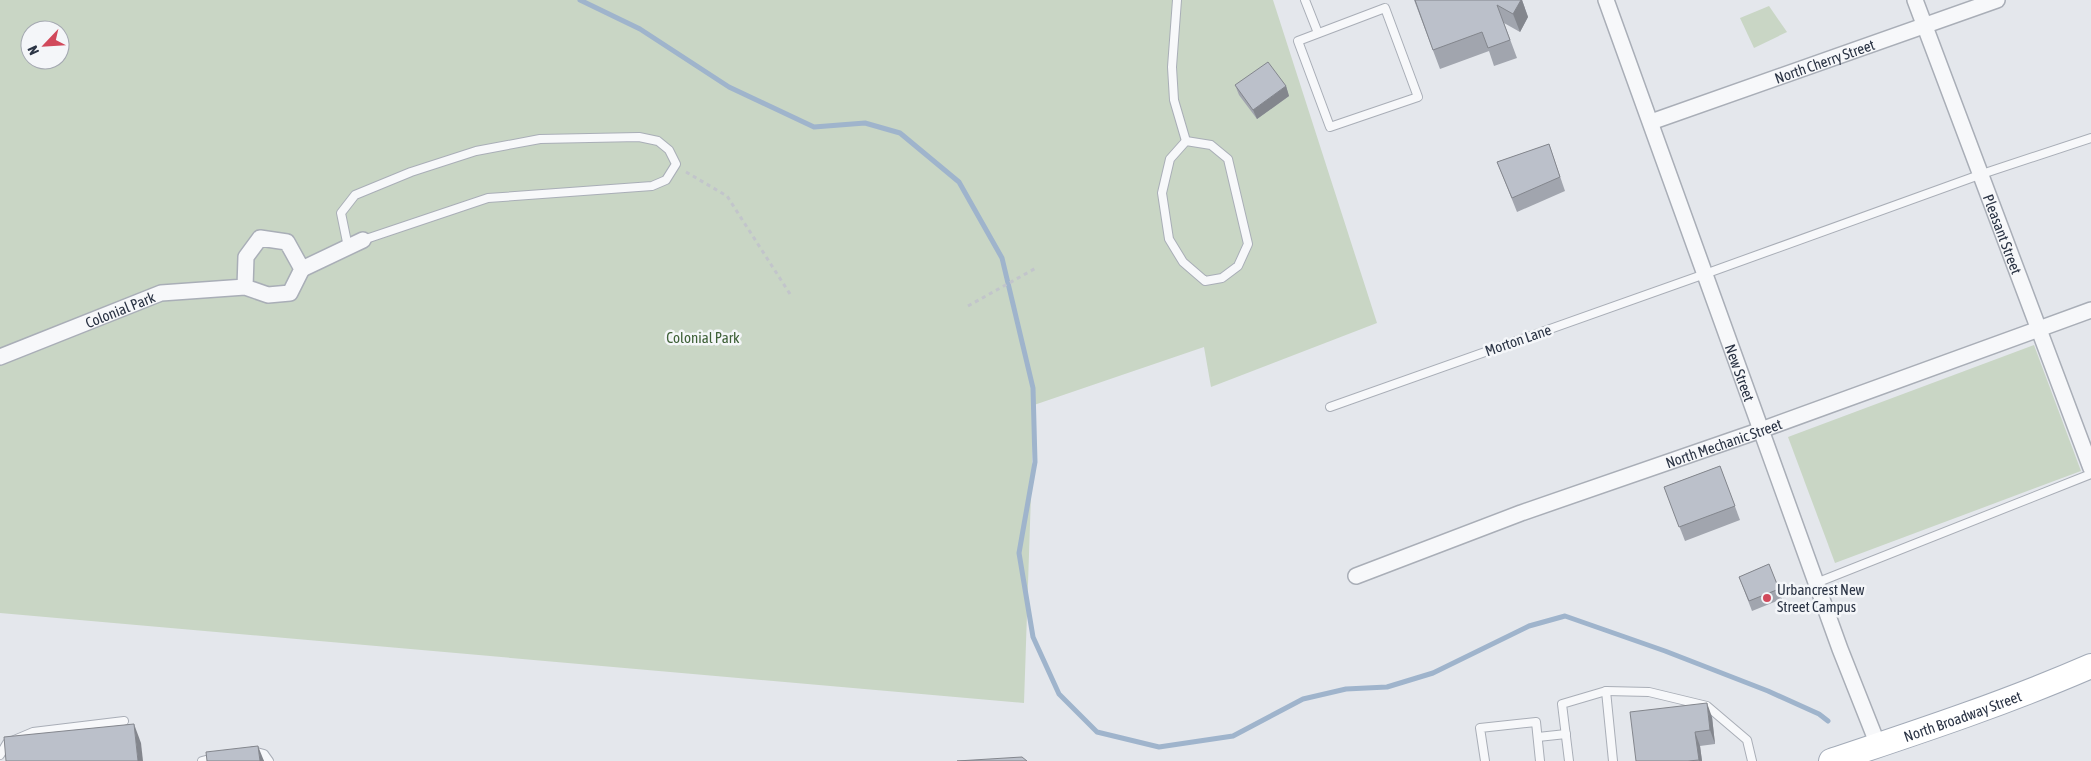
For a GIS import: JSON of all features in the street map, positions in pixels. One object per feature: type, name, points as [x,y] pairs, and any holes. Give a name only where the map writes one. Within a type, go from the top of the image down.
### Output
[{"type":"main road","name":"North Broadway Street","points":[[1831,761],[2043,687],[2091,666]]},
{"type":"street","name":"New Street","points":[[1606,0],[1816,583],[1878,745]]},
{"type":"street","name":"Pleasant Street","points":[[1915,0],[2091,468]]},
{"type":"street","name":"North Cherry Street","points":[[1651,122],[1997,0]]},
{"type":"street","points":[[245,286],[246,257],[260,238],[287,242],[302,269],[363,240]]},
{"type":"street","name":"Colonial Park","points":[[0,357],[161,293],[245,286],[268,295],[290,293],[302,269]]},
{"type":"street","name":"North Mechanic Street","points":[[1356,576],[1521,513],[1761,430],[2091,310]]},
{"type":"lane","points":[[1177,0],[1172,66],[1174,100],[1186,141]]},
{"type":"lane","points":[[1306,0],[1318,33]]},
{"type":"lane","points":[[1386,8],[1418,97],[1330,127],[1298,41],[1318,33],[1386,8]]},
{"type":"lane","points":[[348,247],[341,213],[356,195],[412,172],[476,151],[540,140],[639,137],[658,141],[670,150],[676,164],[666,180],[652,186],[488,198],[363,240]]},
{"type":"lane","name":"Morton Lane","points":[[1330,407],[1982,174],[2091,138]]},
{"type":"lane","points":[[1186,141],[1211,145],[1228,159],[1248,244],[1238,266],[1222,278],[1204,281],[1183,262],[1169,239],[1162,193],[1170,159],[1186,141]]},
{"type":"lane","points":[[1816,583],[2091,474]]},
{"type":"lane","points":[[1606,691],[1613,761]]},
{"type":"lane","points":[[1569,761],[1562,704],[1606,691],[1649,692],[1707,706],[1747,740],[1752,761]]},
{"type":"lane","points":[[0,755],[7,743],[33,732],[124,720]]},
{"type":"lane","points":[[1485,761],[1480,728],[1536,722],[1540,761]]},
{"type":"lane","points":[[1538,737],[1566,734]]},
{"type":"lane","points":[[244,752],[253,750],[264,754],[269,761]]},
{"type":"lane","points":[[202,761],[226,755]]},
{"type":"path","points":[[686,172],[727,196],[790,294]]},
{"type":"path","points":[[968,306],[1036,268]]},
{"type":"green space","name":"Colonial Park","points":[[0,0],[1273,0],[1377,323],[1211,387],[1204,347],[1034,405],[1024,703],[0,613]]},
{"type":"green space","points":[[1769,6],[1787,32],[1754,48],[1740,18]]},
{"type":"green space","points":[[2034,345],[2081,471],[1835,563],[1788,437]]},
{"type":"building","points":[[1415,0],[1521,0],[1513,14],[1497,5],[1510,40],[1488,48],[1482,32],[1433,50]]},
{"type":"building","points":[[1268,62],[1286,86],[1253,110],[1235,85]]},
{"type":"building","points":[[1549,144],[1560,177],[1512,198],[1497,162]]},
{"type":"building","points":[[1720,466],[1735,506],[1679,527],[1664,487]]},
{"type":"building","points":[[1769,564],[1779,589],[1749,601],[1739,577]]},
{"type":"building","points":[[1707,703],[1710,730],[1695,732],[1699,760],[1636,761],[1630,712]]},
{"type":"building","points":[[134,724],[138,761],[6,761],[4,737]]},
{"type":"building","points":[[258,746],[260,761],[207,761],[206,752]]},
{"type":"building","points":[[1022,757],[1027,761],[957,761]]},
{"type":"waterway","points":[[580,0],[640,29],[729,87],[814,127],[865,123],[900,133],[959,182],[1002,258],[1033,388],[1035,462],[1019,553],[1033,637],[1059,694],[1097,732],[1159,747],[1233,736],[1303,699],[1346,689],[1387,687],[1433,673],[1529,626],[1565,616],[1665,651],[1768,691],[1819,714],[1828,721]]},
{"type":"place","name":"Urbancrest New Street Campus","points":[[1767,598]]}]
